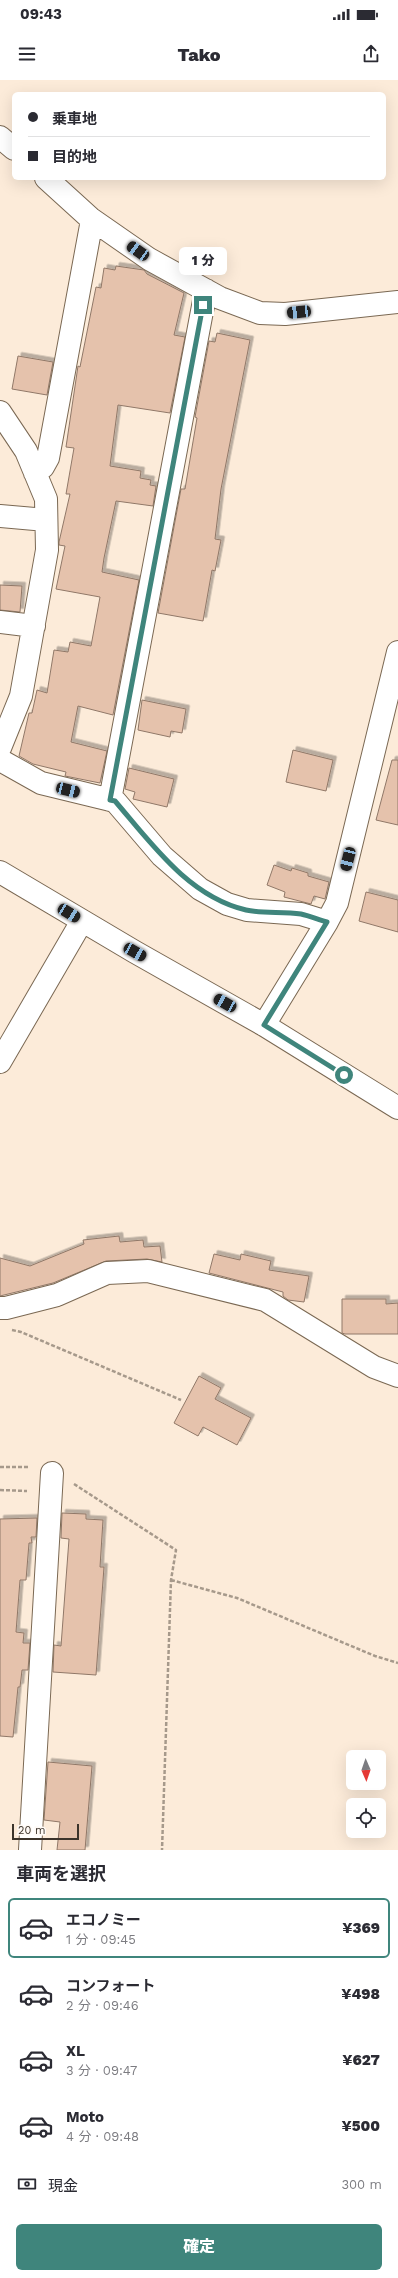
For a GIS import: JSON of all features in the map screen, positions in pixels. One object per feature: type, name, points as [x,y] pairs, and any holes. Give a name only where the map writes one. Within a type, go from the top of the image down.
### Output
[{"type":"street","points":[[0,137],[12,147]]},
{"type":"street","points":[[48,180],[92,220],[149,259],[206,290],[260,313],[285,314],[398,302]]},
{"type":"street","points":[[35,473],[43,467],[48,458],[92,220]]},
{"type":"street","points":[[110,800],[206,290]]},
{"type":"street","points":[[0,412],[26,451],[46,498],[47,550],[21,696],[0,748]]},
{"type":"street","points":[[0,516],[46,520]]},
{"type":"street","points":[[0,622],[34,626]]},
{"type":"street","points":[[264,1025],[337,903],[398,652]]},
{"type":"street","points":[[0,760],[40,783],[115,801],[162,856],[200,889],[227,904],[247,910],[301,914],[327,922]]},
{"type":"street","points":[[0,872],[82,921],[264,1025],[398,1108]]},
{"type":"street","points":[[0,1062],[82,921]]},
{"type":"street","points":[[0,1308],[6,1308],[57,1295],[107,1273],[148,1271],[265,1300],[374,1367],[398,1376]]},
{"type":"street","points":[[30,1850],[52,1473]]},
{"type":"path","points":[[7,1330],[21,1332],[181,1400]]},
{"type":"path","points":[[0,1467],[35,1468],[52,1473],[73,1483],[176,1550],[172,1580],[162,1850]]},
{"type":"path","points":[[0,1490],[27,1491]]},
{"type":"path","points":[[172,1580],[237,1598],[375,1656],[398,1663]]},
{"type":"building","points":[[116,266],[144,270],[147,274],[184,293],[174,335],[185,337],[170,413],[118,405],[110,466],[141,471],[140,478],[151,480],[150,485],[156,486],[153,506],[116,501],[104,558],[102,572],[139,580],[113,715],[78,706],[71,742],[107,751],[100,783],[65,776],[66,772],[33,764],[19,756],[29,713],[32,713],[37,690],[47,693],[54,650],[68,652],[70,642],[91,646],[100,597],[56,589],[65,546],[59,545],[59,542],[70,494],[66,494],[74,448],[66,447],[78,366],[80,367],[96,287],[101,288],[104,268],[115,270]]},
{"type":"building","points":[[217,333],[250,340],[221,489],[215,539],[221,540],[215,571],[212,570],[203,621],[158,613],[181,489],[185,489],[197,418],[195,417],[209,341],[215,342]]},
{"type":"building","points":[[18,356],[53,362],[47,395],[12,389]]},
{"type":"building","points":[[0,585],[22,586],[20,612],[0,610]]},
{"type":"building","points":[[142,700],[186,709],[182,733],[171,731],[170,737],[138,730]]},
{"type":"building","points":[[293,750],[333,760],[326,791],[286,782]]},
{"type":"building","points":[[392,760],[398,760],[398,825],[376,820]]},
{"type":"building","points":[[129,768],[174,779],[167,807],[133,799],[135,792],[125,789]]},
{"type":"building","points":[[274,865],[291,871],[292,868],[308,873],[308,876],[329,882],[325,899],[314,896],[311,904],[284,897],[285,892],[267,885]]},
{"type":"building","points":[[366,892],[398,900],[398,932],[359,921]]},
{"type":"building","points":[[119,1236],[120,1242],[143,1240],[144,1247],[160,1246],[162,1262],[147,1259],[106,1261],[53,1283],[0,1296],[0,1258],[30,1266],[84,1244],[83,1240]]},
{"type":"building","points":[[214,1254],[240,1260],[241,1254],[271,1261],[269,1270],[309,1276],[304,1302],[288,1300],[283,1296],[283,1292],[209,1273]]},
{"type":"building","points":[[342,1299],[386,1299],[386,1304],[398,1303],[398,1334],[342,1333]]},
{"type":"building","points":[[199,1376],[221,1388],[215,1399],[251,1418],[237,1445],[203,1427],[198,1436],[174,1423]]},
{"type":"building","points":[[62,1513],[86,1514],[86,1519],[103,1520],[100,1567],[104,1567],[96,1675],[53,1672],[54,1645],[61,1646],[69,1539],[61,1538]]},
{"type":"building","points":[[37,1518],[36,1537],[31,1537],[32,1543],[29,1543],[26,1580],[20,1580],[16,1632],[24,1633],[23,1643],[30,1643],[28,1670],[22,1670],[20,1687],[18,1687],[13,1737],[0,1736],[0,1519]]},
{"type":"building","points":[[48,1762],[92,1766],[85,1850],[57,1850],[60,1822],[44,1820]]},
{"type":"route","points":[[203,305],[159,547],[110,800],[115,801],[162,856],[200,889],[227,904],[247,910],[301,914],[327,922],[264,1025],[344,1075]]}]
